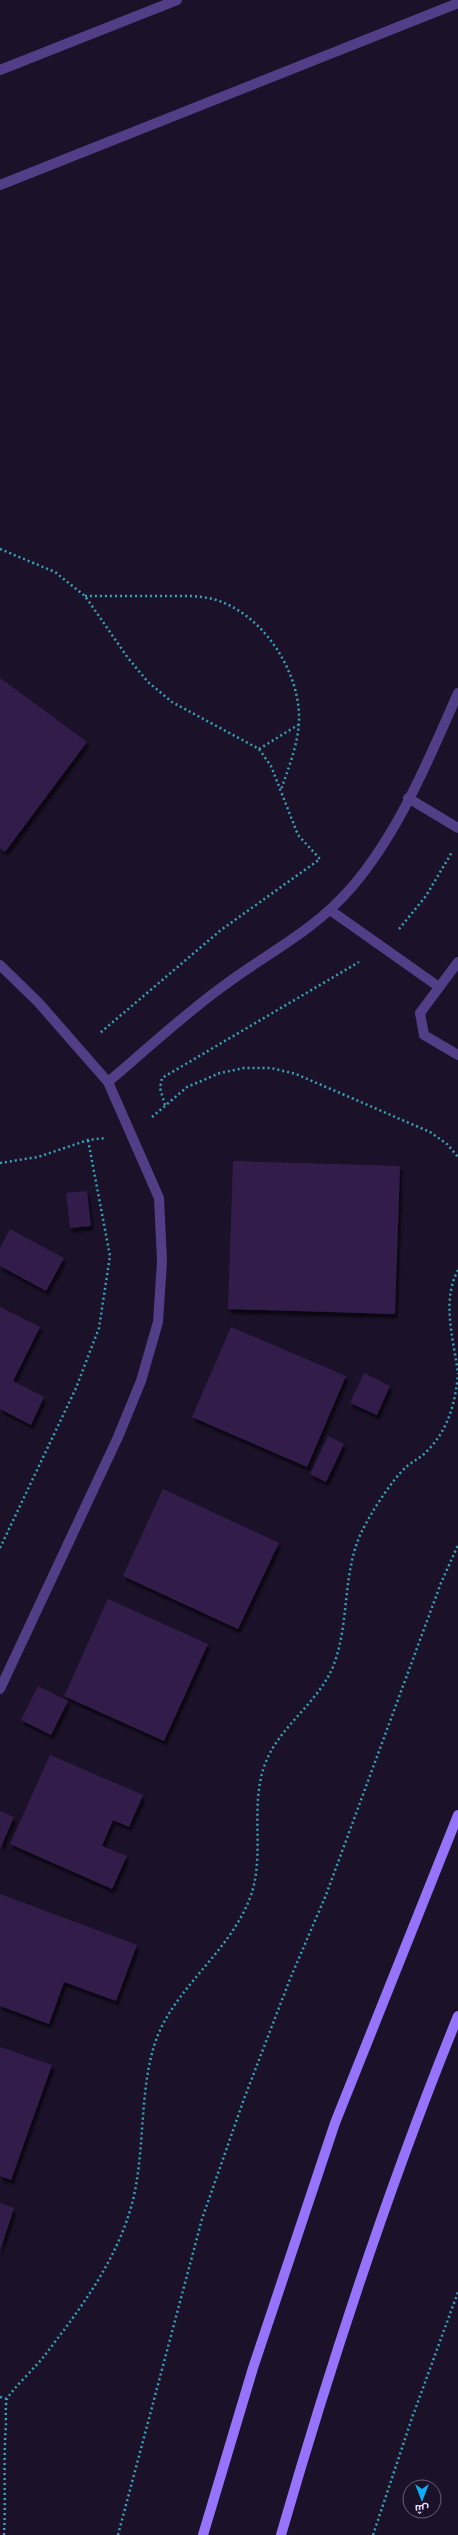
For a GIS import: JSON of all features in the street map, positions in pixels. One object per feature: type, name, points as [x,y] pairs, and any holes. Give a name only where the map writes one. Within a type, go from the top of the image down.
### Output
[{"type":"street","points":[[0,70],[177,0]]},
{"type":"street","points":[[0,185],[458,3]]},
{"type":"street","points":[[108,1082],[222,987],[283,947],[330,910],[370,865],[386,840],[434,748],[458,693]]},
{"type":"street","points":[[408,798],[458,828]]},
{"type":"street","points":[[330,910],[439,987]]},
{"type":"street","points":[[458,962],[420,1013],[424,1035],[458,1055]]},
{"type":"street","points":[[0,965],[38,1002],[108,1082],[133,1135],[159,1198],[162,1262],[158,1322],[141,1381],[118,1437],[0,1689]]},
{"type":"street","points":[[203,2535],[260,2346],[335,2123],[458,1815]]},
{"type":"street","points":[[281,2535],[342,2333],[393,2186],[458,2016]]},
{"type":"path","points":[[0,549],[55,572],[85,596],[128,658],[148,682],[172,702],[259,749],[271,766],[298,835],[320,859],[221,930],[80,1049]]},
{"type":"path","points":[[85,596],[192,596],[212,599],[231,607],[249,619],[279,652],[290,673],[296,695],[298,724],[296,742],[280,791]]},
{"type":"path","points":[[259,749],[298,724]]},
{"type":"path","points":[[165,1105],[160,1088],[162,1078],[384,948],[426,896],[454,848]]},
{"type":"path","points":[[0,1163],[38,1157],[88,1140],[133,1135],[187,1087],[220,1073],[244,1068],[271,1068],[296,1074],[430,1132],[447,1144],[458,1157]]},
{"type":"path","points":[[0,1548],[76,1388],[99,1328],[110,1256],[88,1140]]},
{"type":"path","points":[[4,2535],[6,2506],[3,2468],[7,2399],[43,2358],[83,2303],[102,2276],[118,2242],[129,2215],[138,2176],[147,2086],[156,2043],[163,2025],[182,1996],[227,1942],[243,1917],[254,1886],[259,1787],[265,1762],[281,1736],[302,1713],[333,1668],[342,1642],[351,1568],[362,1532],[405,1468],[425,1454],[441,1435],[452,1412],[458,1375],[450,1324],[450,1300],[458,1270]]},
{"type":"path","points":[[118,2535],[202,2219],[244,2099],[290,1979],[326,1895],[441,1583],[458,1545]]},
{"type":"path","points":[[373,2535],[412,2418],[458,2292]]},
{"type":"path","points":[[0,2397],[7,2399]]},
{"type":"building","points":[[0,678],[87,742],[5,852],[0,848]]},
{"type":"building","points":[[233,1161],[400,1166],[395,1314],[228,1309]]},
{"type":"building","points":[[87,1191],[91,1226],[70,1228],[66,1193]]},
{"type":"building","points":[[10,1229],[64,1258],[46,1291],[0,1266],[0,1248]]},
{"type":"building","points":[[0,1307],[40,1327],[13,1381],[44,1397],[31,1425],[0,1409]]},
{"type":"building","points":[[231,1327],[346,1376],[307,1467],[192,1417]]},
{"type":"building","points":[[364,1373],[390,1386],[377,1415],[350,1403]]},
{"type":"building","points":[[328,1436],[344,1444],[326,1482],[310,1474]]},
{"type":"building","points":[[163,1489],[279,1543],[238,1629],[123,1576]]},
{"type":"building","points":[[108,1599],[208,1644],[164,1741],[64,1696]]},
{"type":"building","points":[[38,1686],[68,1701],[51,1735],[21,1720]]},
{"type":"building","points":[[50,1755],[143,1795],[129,1827],[113,1820],[102,1846],[127,1856],[112,1889],[10,1844]]},
{"type":"building","points":[[0,1811],[14,1817],[0,1849]]},
{"type":"building","points":[[0,1894],[137,1945],[116,2001],[64,1982],[49,2024],[0,2006]]},
{"type":"building","points":[[0,2047],[52,2065],[11,2180],[0,2176]]},
{"type":"building","points":[[0,2203],[14,2208],[0,2251]]}]
